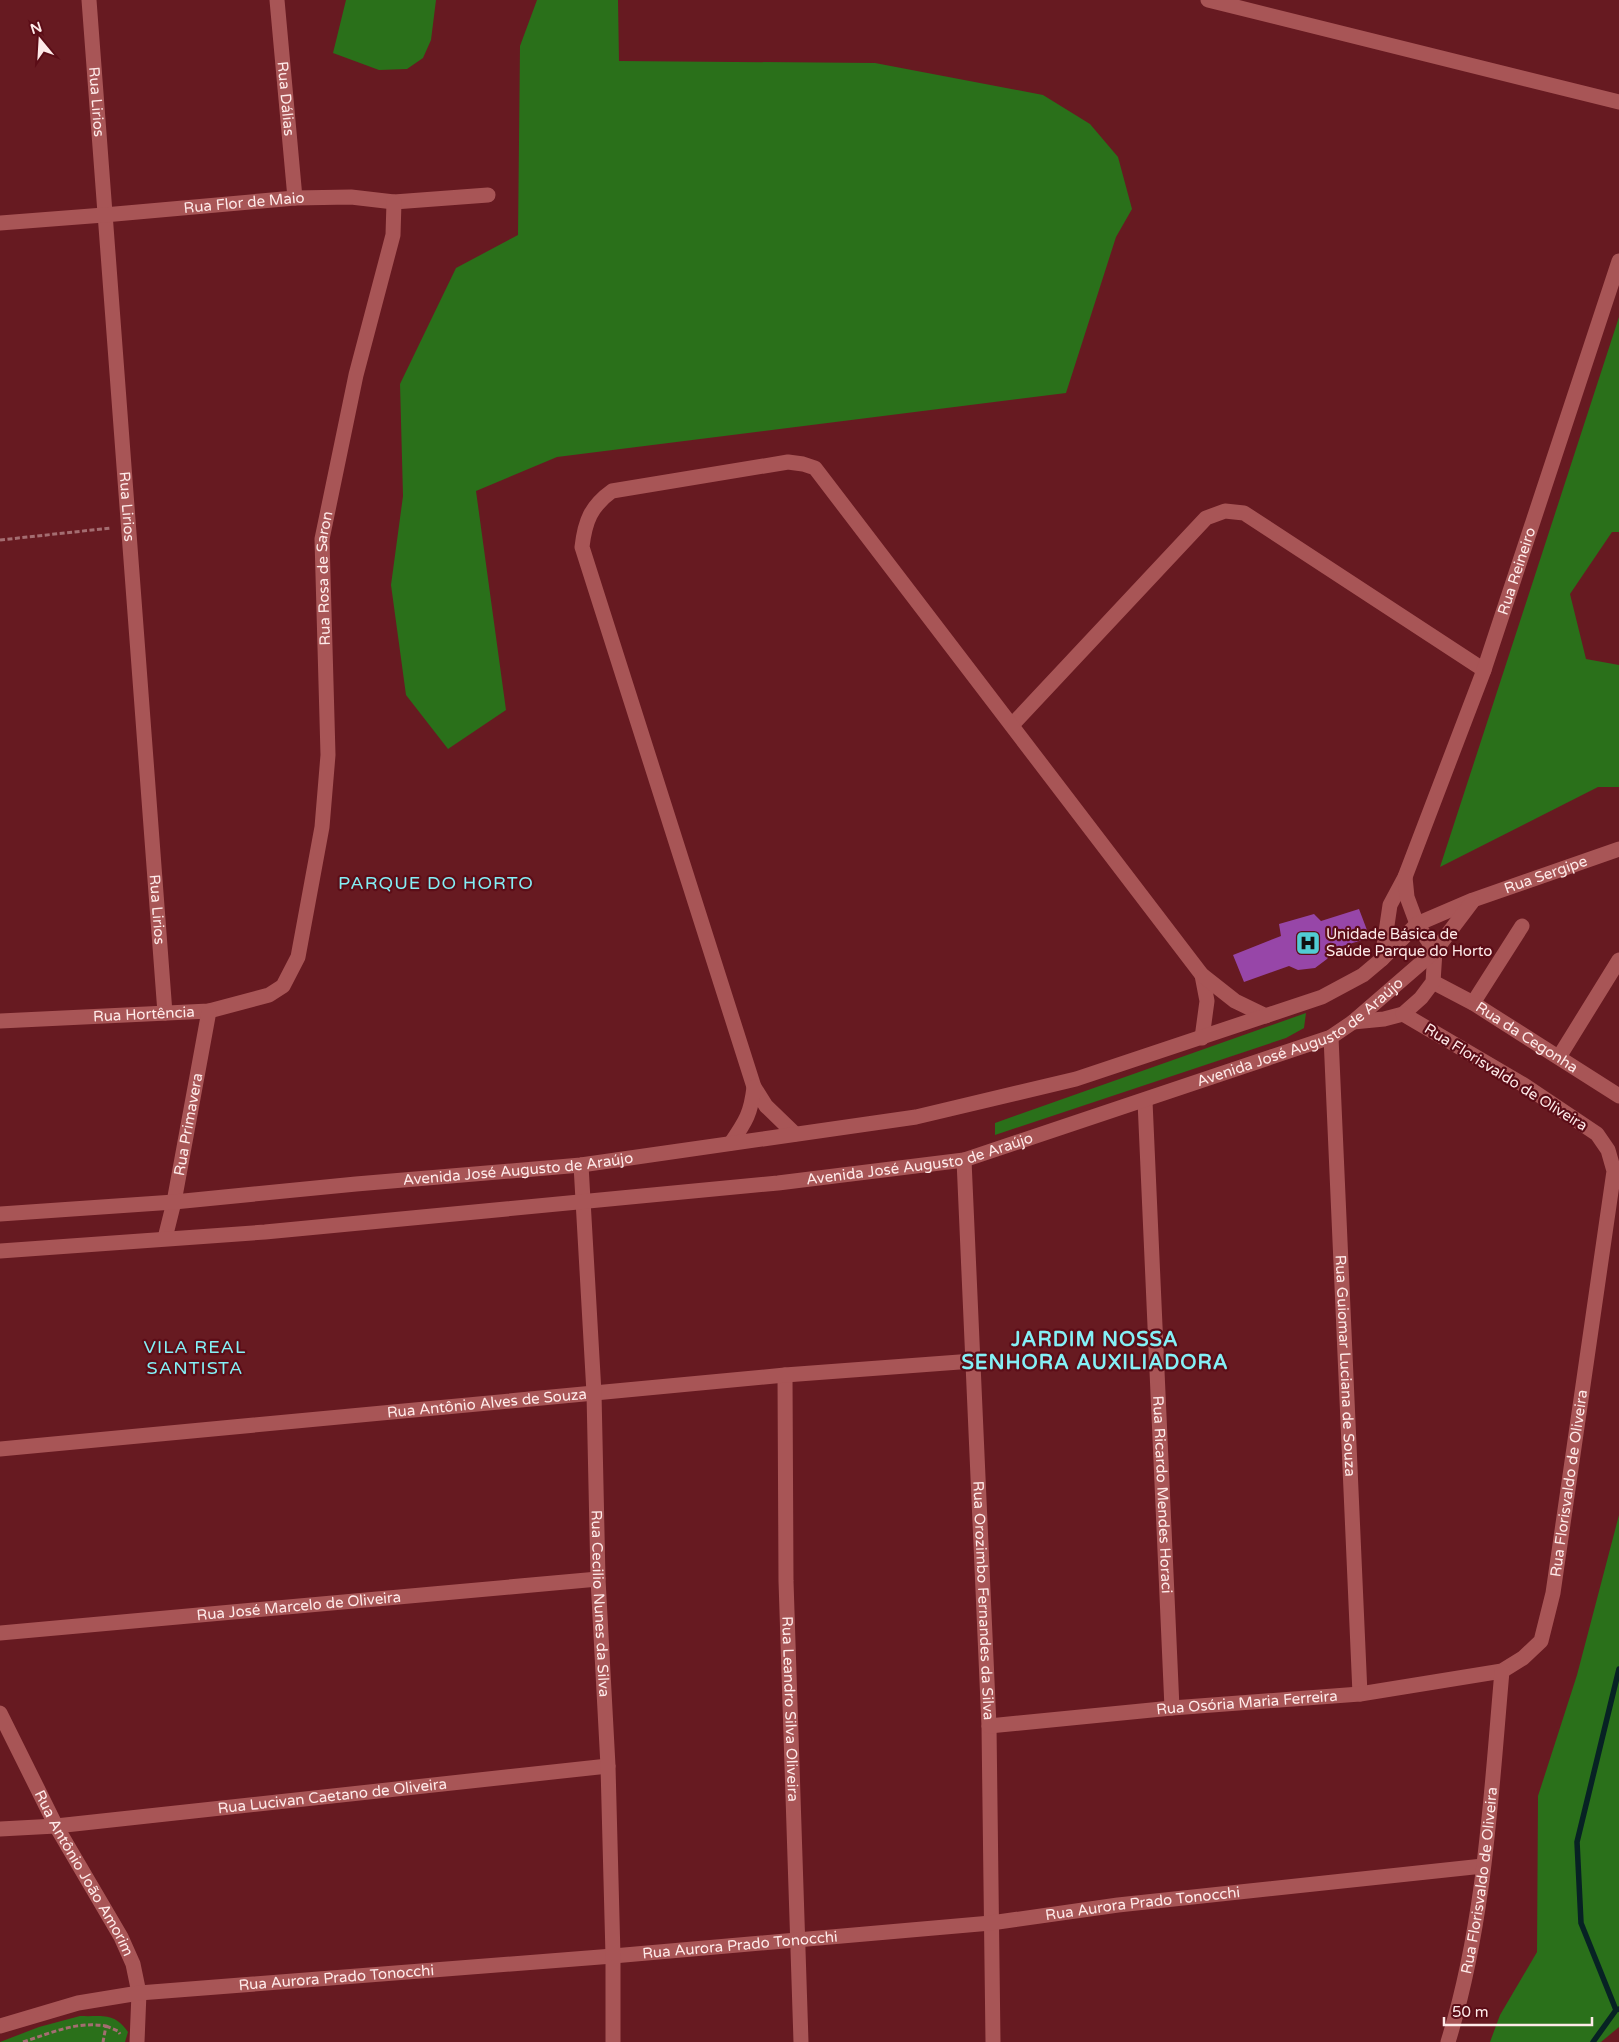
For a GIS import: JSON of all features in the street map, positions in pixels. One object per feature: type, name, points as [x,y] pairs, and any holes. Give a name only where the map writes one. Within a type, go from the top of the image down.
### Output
[{"type":"street","name":"Rua Lirios","points":[[89,0],[165,1013]]},
{"type":"street","name":"Rua Dálias","points":[[277,0],[296,198]]},
{"type":"street","points":[[1208,0],[1619,102]]},
{"type":"street","name":"Rua Flor de Maio","points":[[0,222],[296,198],[351,197],[394,202],[488,195]]},
{"type":"street","name":"Rua Rosa de Saron","points":[[283,986],[298,957],[322,827],[328,755],[322,539],[356,375],[393,235],[394,202]]},
{"type":"street","name":"Rua Reineiro","points":[[1382,959],[1390,905],[1405,877],[1484,670],[1619,261]]},
{"type":"street","points":[[795,1134],[766,1106],[754,1086],[582,547],[585,526],[600,500],[612,491],[788,462],[815,468],[1202,974],[1236,1001],[1266,1016]]},
{"type":"street","points":[[1012,725],[1206,518],[1225,511],[1244,513],[1484,670]]},
{"type":"street","name":"Rua Sergipe","points":[[1473,900],[1619,849]]},
{"type":"street","name":"Rua Reineiro","points":[[1405,877],[1407,897],[1417,924],[1435,951]]},
{"type":"street","name":"Avenida José Augusto de Araújo","points":[[0,1214],[174,1202],[356,1184],[581,1170],[731,1143],[916,1118],[1076,1079],[1322,997],[1363,974],[1382,959],[1417,924],[1473,900]]},
{"type":"street","name":"Avenida José Augusto de Araújo","points":[[0,1251],[275,1231],[778,1184],[964,1160],[1146,1101],[1331,1037],[1353,1022],[1435,951],[1473,900]]},
{"type":"street","points":[[1473,1003],[1522,926]]},
{"type":"street","points":[[1353,1022],[1384,1019],[1403,1014],[1421,998],[1433,982],[1435,951]]},
{"type":"street","points":[[1559,1057],[1619,960]]},
{"type":"street","points":[[1202,974],[1207,1001],[1202,1038]]},
{"type":"street","name":"Rua da Cegonha","points":[[1433,982],[1473,1003],[1619,1096]]},
{"type":"street","name":"Rua Hortência","points":[[0,1022],[208,1011],[269,995],[283,986]]},
{"type":"street","name":"Rua Primavera","points":[[165,1238],[174,1202],[208,1011]]},
{"type":"street","name":"Rua Florisvaldo de Oliveira","points":[[1403,1014],[1524,1085],[1597,1134],[1608,1150],[1614,1171],[1553,1593],[1542,1641],[1523,1658],[1502,1671],[1483,1866],[1474,1934],[1448,2042]]},
{"type":"street","name":"Rua Guiomar Luciana de Souza","points":[[1331,1037],[1360,1694]]},
{"type":"street","points":[[731,1143],[746,1121],[751,1109],[754,1086]]},
{"type":"street","name":"Rua Ricardo Mendes Horaci","points":[[1146,1101],[1172,1708]]},
{"type":"street","name":"Rua Orozimbo Fernandes da Silva","points":[[964,1160],[989,1726],[993,2042]]},
{"type":"street","name":"Rua Cecilio Nunes da Silva","points":[[581,1170],[594,1393],[598,1579],[608,1766],[613,1956],[612,2042]]},
{"type":"street","name":"Rua Antônio Alves de Souza","points":[[0,1449],[594,1393],[973,1361]]},
{"type":"street","name":"Rua Leandro Silva Oliveira","points":[[785,1376],[786,1581],[801,2042]]},
{"type":"street","name":"Rua José Marcelo de Oliveira","points":[[0,1633],[598,1579]]},
{"type":"street","name":"Rua Osória Maria Ferreira","points":[[989,1726],[1172,1708],[1360,1694],[1502,1671]]},
{"type":"street","name":"Rua Antônio João Amorim","points":[[0,1713],[23,1764],[56,1826],[121,1937],[133,1964],[139,1993],[137,2042]]},
{"type":"street","name":"Rua Lucivan Caetano de Oliveira","points":[[0,1829],[56,1826],[608,1766]]},
{"type":"street","name":"Rua Aurora Prado Tonocchi","points":[[0,2026],[78,2002],[139,1993],[797,1941],[991,1923],[1118,1906],[1483,1866]]},
{"type":"path","points":[[0,540],[128,526]]},
{"type":"path","points":[[23,2042],[36,2040],[70,2027],[89,2023],[106,2026],[118,2031],[121,2037]]},
{"type":"path","points":[[103,2042],[106,2026]]},
{"type":"green space","points":[[346,0],[436,0],[431,40],[423,58],[407,69],[379,70],[333,53]]},
{"type":"green space","points":[[537,0],[618,0],[619,61],[875,63],[1043,95],[1090,124],[1118,157],[1132,209],[1116,237],[1066,393],[557,457],[476,491],[506,710],[448,749],[406,695],[391,585],[403,496],[400,384],[456,268],[518,235],[520,46]]},
{"type":"green space","points":[[1619,317],[1619,532],[1612,532],[1570,594],[1586,659],[1619,665],[1619,787],[1598,787],[1440,867]]},
{"type":"green space","points":[[1306,1013],[1304,1028],[1286,1038],[995,1135],[995,1123]]},
{"type":"green space","points":[[1619,1515],[1619,2027],[1601,2042],[1490,2042],[1500,2015],[1537,1952],[1538,1796],[1577,1675]]},
{"type":"green space","points":[[80,2016],[113,2018],[128,2032],[125,2042],[0,2042],[39,2027]]},
{"type":"building","name":"Unidade Básica de Saúde Parque do Horto","points":[[1359,909],[1370,938],[1335,948],[1327,959],[1315,968],[1298,970],[1289,966],[1244,982],[1233,955],[1281,936],[1279,924],[1314,914],[1321,921]]},
{"type":"waterway","points":[[1616,2010],[1581,1923],[1577,1842],[1619,1669]]},
{"type":"waterway","points":[[1593,2042],[1616,2010],[1619,2009]]},
{"type":"place","name":"Unidade Básica de Saúde Parque do Horto","points":[[1308,943]]},
{"type":"district","name":"PARQUE DO HORTO","points":[[436,883]]},
{"type":"district","name":"JARDIM NOSSA SENHORA AUXILIADORA","points":[[1095,1352]]},
{"type":"district","name":"VILA REAL SANTISTA","points":[[195,1357]]}]
